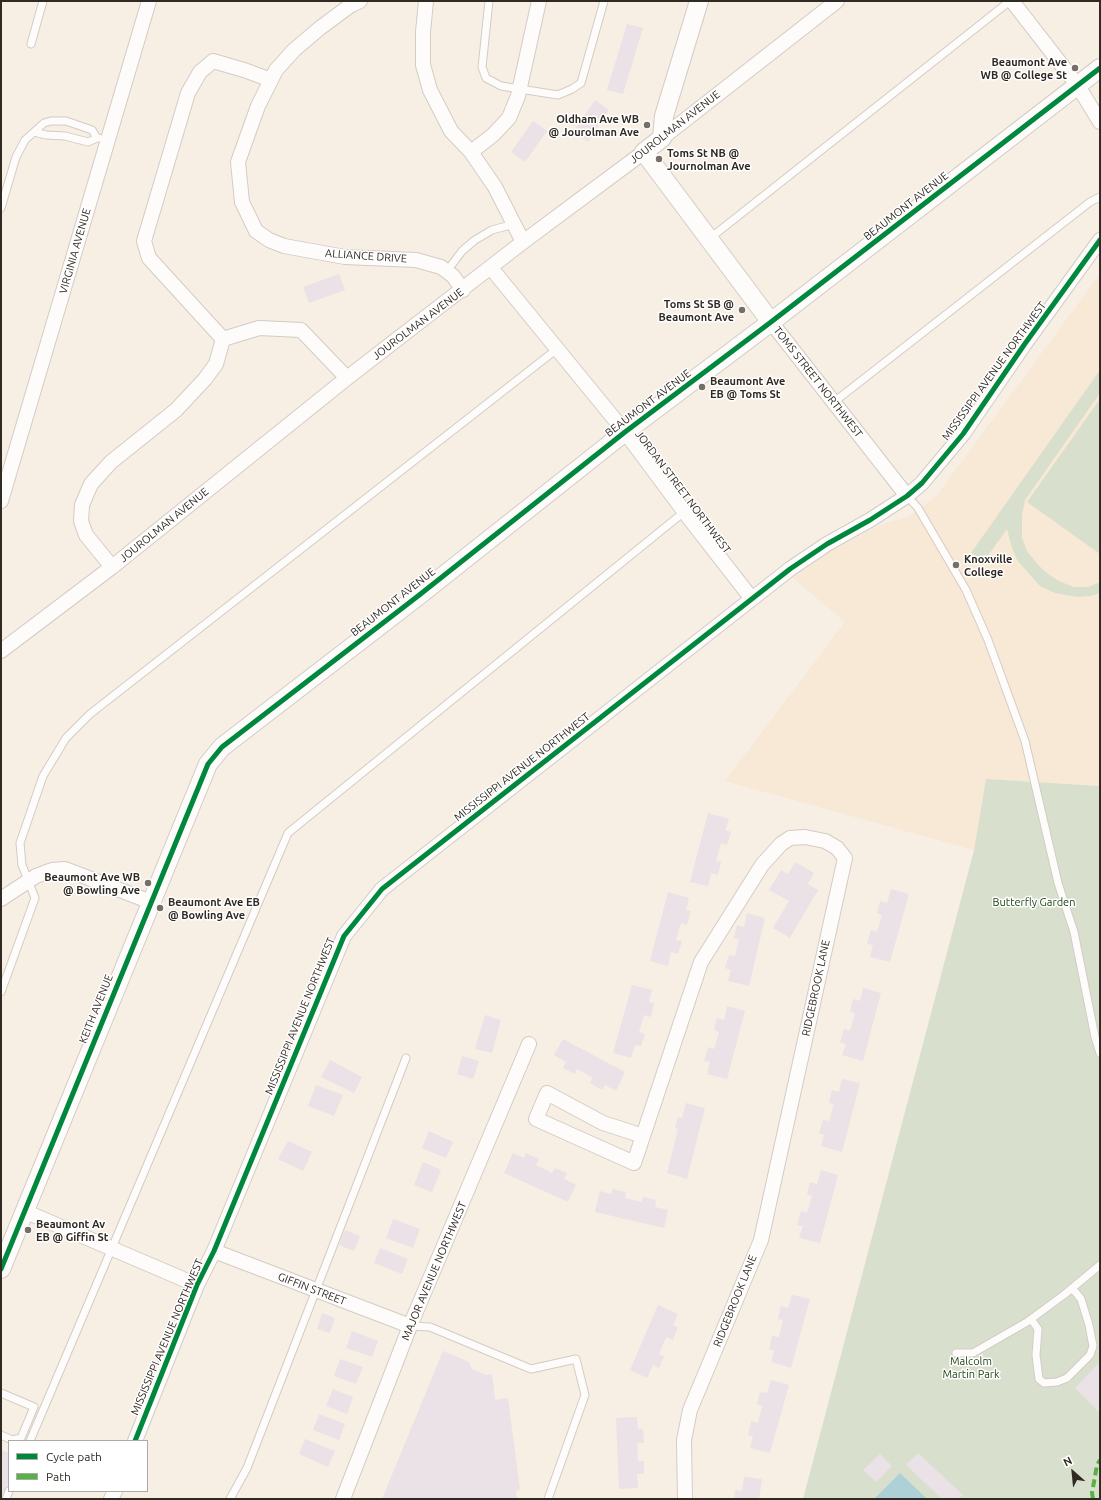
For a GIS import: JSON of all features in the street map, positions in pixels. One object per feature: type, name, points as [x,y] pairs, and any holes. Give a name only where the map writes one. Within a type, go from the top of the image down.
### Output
[{"type":"street","name":"VIRGINIA AVENUE","points":[[1,501],[102,139],[149,1]]},
{"type":"street","name":"ALLIANCE DRIVE","points":[[360,1],[351,5],[320,28],[294,50],[276,70],[258,106],[238,162],[242,202],[256,232],[269,240],[284,246],[345,257],[416,260],[441,267],[453,276],[463,290]]},
{"type":"street","points":[[426,1],[422,32],[423,65],[430,90],[451,131],[471,152],[495,187],[523,242]]},
{"type":"street","points":[[471,152],[493,135],[509,118],[519,88],[539,1]]},
{"type":"street","points":[[662,138],[664,116],[699,1]]},
{"type":"street","name":"JOUROLMAN AVENUE","points":[[1,651],[112,567],[346,378],[463,290],[523,242],[644,152],[826,6],[837,1]]},
{"type":"street","points":[[1011,1],[1078,86],[1100,122]]},
{"type":"street","points":[[222,339],[149,258],[144,241],[188,93],[200,72],[213,61],[271,80]]},
{"type":"street","name":"BEAUMONT AVENUE","points":[[213,758],[222,747],[418,596],[625,432],[771,322],[1100,68]]},
{"type":"street","name":"TOMS STREET NORTHWEST","points":[[644,152],[771,322],[907,496]]},
{"type":"street","name":"MISSISSIPPI AVENUE NORTHWEST","points":[[134,1440],[197,1285],[214,1251],[344,936],[382,889],[790,569],[827,544],[870,520],[907,496],[922,483],[963,434],[1024,345],[1100,240]]},
{"type":"street","name":"JORDAN STREET NORTHWEST","points":[[490,268],[625,432],[752,600]]},
{"type":"street","points":[[222,339],[259,328],[300,330],[346,378]]},
{"type":"street","points":[[112,567],[86,535],[81,521],[82,505],[91,484],[111,462],[176,410],[206,378],[216,364],[222,339]]},
{"type":"street","name":"KEITH AVENUE","points":[[1,1269],[208,764],[213,758]]},
{"type":"street","name":"RIDGEBROOK LANE","points":[[643,1136],[603,1123],[547,1093],[536,1119],[634,1163],[643,1136],[700,962],[762,865],[780,844],[790,838],[804,837],[824,841],[837,848],[845,858],[761,1240],[690,1410],[684,1440],[685,1499]]},
{"type":"street","points":[[1,899],[29,880],[52,870],[65,868],[151,902]]},
{"type":"street","name":"MAJOR AVENUE NORTHWEST","points":[[343,1499],[410,1326],[529,1044]]},
{"type":"street","points":[[24,1211],[197,1285]]},
{"type":"street","name":"GIFFIN STREET","points":[[214,1251],[410,1326]]},
{"type":"lane","points":[[31,44],[43,1]]},
{"type":"lane","points":[[489,1],[482,67],[486,78],[501,86],[558,95],[572,90],[581,83],[604,1]]},
{"type":"lane","points":[[709,239],[1011,1]]},
{"type":"lane","points":[[1,208],[16,157],[25,140],[44,123],[51,121],[66,121],[92,130],[102,139]]},
{"type":"lane","points":[[34,132],[46,136],[65,136],[88,142],[102,139]]},
{"type":"lane","points":[[834,402],[1090,202],[1100,197]]},
{"type":"lane","points":[[447,271],[462,251],[475,240],[492,230],[514,224]]},
{"type":"lane","points":[[1,992],[35,898],[22,865],[20,843],[42,776],[66,738],[90,714],[557,349]]},
{"type":"lane","points":[[907,496],[918,508],[966,590],[988,640],[1025,741],[1053,864],[1074,932],[1095,1037],[1100,1053]]},
{"type":"lane","points":[[30,1440],[288,833],[684,512]]},
{"type":"lane","points":[[230,1499],[247,1468],[406,1058]]},
{"type":"lane","points":[[956,1353],[973,1353],[1031,1319],[1100,1265]]},
{"type":"lane","points":[[1031,1319],[1038,1329],[1036,1355],[1039,1379],[1044,1384],[1057,1382],[1067,1378],[1090,1355],[1093,1346],[1089,1325],[1081,1299],[1072,1288]]},
{"type":"lane","points":[[410,1326],[430,1327],[531,1369],[576,1359],[585,1395],[548,1499]]},
{"type":"lane","points":[[1,1393],[34,1407],[21,1438],[12,1440],[1,1435]]},
{"type":"shaded area","name":"Knoxville College","points":[[1100,274],[1100,786],[986,779],[974,850],[725,781],[845,622],[793,578],[831,551],[883,524],[908,517],[937,495]]},
{"type":"green space","points":[[1100,370],[1100,393],[1025,500],[1022,515],[1022,538],[1027,551],[1038,565],[1048,574],[1059,581],[1074,587],[1088,587],[1100,582],[1100,593],[1091,596],[1077,597],[1055,593],[1040,586],[1017,560],[1007,529],[984,561],[971,553]]},
{"type":"green space","points":[[1100,399],[1100,554],[1027,502]]},
{"type":"green space","name":"Malcolm Martin Park","points":[[986,779],[1100,786],[1100,1499],[803,1499],[974,850]]},
{"type":"water","points":[[900,1473],[927,1499],[874,1499]]},
{"type":"building","points":[[627,24],[643,28],[623,94],[607,90]]},
{"type":"building","points":[[595,100],[609,110],[588,142],[573,132]]},
{"type":"building","points":[[533,121],[547,131],[525,162],[511,152]]},
{"type":"building","points":[[339,274],[345,290],[309,303],[303,287]]},
{"type":"building","points":[[708,813],[729,819],[725,830],[731,832],[727,845],[721,843],[716,861],[721,862],[718,875],[711,873],[708,886],[690,882]]},
{"type":"building","points":[[795,862],[814,873],[808,884],[818,890],[790,938],[773,928],[789,901],[769,890],[781,870],[788,874]]},
{"type":"building","points":[[891,889],[909,894],[890,962],[870,957],[873,945],[867,944],[871,930],[877,932],[882,915],[877,913],[880,901],[887,903]]},
{"type":"building","points":[[668,892],[689,898],[686,910],[691,911],[687,925],[681,923],[676,940],[682,941],[678,954],[671,952],[668,966],[650,961]]},
{"type":"building","points":[[747,913],[765,918],[749,986],[728,981],[731,970],[725,968],[729,955],[735,956],[739,939],[734,938],[737,925],[744,927]]},
{"type":"building","points":[[632,985],[652,990],[649,1002],[654,1003],[651,1017],[644,1015],[639,1032],[645,1034],[641,1046],[635,1045],[631,1058],[613,1053]]},
{"type":"building","points":[[863,988],[881,993],[863,1061],[842,1055],[846,1044],[840,1042],[844,1029],[850,1031],[855,1013],[850,1012],[853,999],[860,1001]]},
{"type":"building","points":[[727,1006],[745,1011],[727,1079],[707,1074],[710,1062],[704,1061],[708,1047],[714,1049],[719,1032],[714,1030],[717,1018],[724,1020]]},
{"type":"building","points":[[485,1015],[501,1020],[492,1053],[475,1049]]},
{"type":"building","points":[[563,1039],[625,1072],[616,1091],[605,1085],[602,1090],[590,1083],[593,1078],[577,1069],[575,1074],[563,1068],[566,1062],[554,1055]]},
{"type":"building","points":[[462,1056],[479,1061],[473,1079],[457,1074]]},
{"type":"building","points":[[330,1060],[362,1077],[354,1093],[321,1077]]},
{"type":"building","points":[[842,1079],[860,1083],[842,1152],[821,1146],[824,1135],[819,1133],[823,1120],[829,1121],[834,1104],[829,1103],[832,1090],[839,1092]]},
{"type":"building","points":[[316,1085],[343,1095],[334,1116],[308,1106]]},
{"type":"building","points":[[686,1103],[705,1108],[687,1179],[667,1173],[678,1129],[675,1128],[678,1117],[682,1118]]},
{"type":"building","points":[[429,1131],[453,1142],[446,1158],[422,1148]]},
{"type":"building","points":[[288,1141],[312,1152],[303,1171],[278,1159]]},
{"type":"building","points":[[513,1153],[524,1158],[526,1153],[539,1159],[536,1165],[552,1173],[555,1168],[567,1173],[564,1179],[576,1185],[568,1202],[504,1173]]},
{"type":"building","points":[[423,1162],[441,1170],[432,1192],[414,1185]]},
{"type":"building","points":[[821,1170],[838,1175],[820,1243],[799,1238],[803,1226],[797,1225],[801,1211],[807,1213],[812,1196],[807,1194],[810,1182],[817,1184]]},
{"type":"building","points":[[613,1189],[626,1192],[625,1198],[642,1202],[643,1197],[656,1200],[655,1207],[668,1210],[664,1228],[595,1212],[600,1191],[611,1194]]},
{"type":"building","points":[[393,1219],[420,1229],[413,1248],[386,1238]]},
{"type":"building","points":[[345,1230],[360,1236],[354,1251],[339,1245]]},
{"type":"building","points":[[380,1248],[408,1259],[402,1274],[374,1263]]},
{"type":"building","points":[[792,1295],[810,1299],[791,1368],[771,1362],[774,1351],[769,1349],[772,1336],[779,1337],[783,1320],[778,1319],[781,1306],[788,1308]]},
{"type":"building","points":[[658,1305],[678,1314],[673,1325],[678,1327],[673,1340],[666,1337],[659,1354],[664,1356],[659,1368],[653,1365],[647,1378],[630,1370]]},
{"type":"building","points":[[322,1313],[335,1318],[330,1333],[317,1329]]},
{"type":"building","points":[[352,1331],[378,1341],[372,1357],[346,1348]]},
{"type":"building","points":[[443,1351],[469,1362],[472,1369],[486,1375],[492,1374],[495,1400],[508,1398],[520,1490],[516,1491],[517,1499],[382,1499]]},
{"type":"building","points":[[340,1359],[363,1367],[356,1384],[334,1376]]},
{"type":"building","points":[[1100,1362],[1100,1413],[1075,1388]]},
{"type":"building","points":[[771,1380],[789,1385],[770,1453],[750,1448],[753,1436],[748,1435],[751,1421],[758,1423],[762,1406],[757,1404],[760,1392],[767,1393]]},
{"type":"building","points":[[333,1389],[353,1397],[347,1414],[326,1406]]},
{"type":"building","points":[[319,1414],[345,1424],[339,1440],[313,1430]]},
{"type":"building","points":[[637,1417],[638,1429],[643,1429],[644,1443],[637,1443],[638,1461],[644,1461],[644,1474],[637,1474],[638,1488],[619,1489],[616,1418]]},
{"type":"building","points":[[305,1439],[335,1451],[328,1467],[299,1454]]},
{"type":"building","points":[[1,1450],[8,1453],[8,1485],[1,1499]]},
{"type":"building","points":[[918,1453],[963,1495],[958,1499],[942,1499],[906,1465]]},
{"type":"building","points":[[880,1454],[892,1466],[876,1482],[863,1470]]},
{"type":"building","points":[[744,1477],[762,1479],[759,1499],[734,1499],[735,1490],[742,1491]]},
{"type":"marked path","points":[[1093,1499],[1092,1493],[1097,1465],[1100,1460]]},
{"type":"cycle path","points":[[1,1269],[208,764],[222,747],[418,596],[625,432],[771,322],[1100,68]]},
{"type":"cycle path","points":[[135,1440],[197,1285],[214,1251],[344,936],[382,889],[790,569],[827,544],[870,520],[907,496],[922,483],[963,434],[1024,345],[1100,240]]},
{"type":"place","name":"Beaumont Ave WB @ College St","points":[[1075,68]]},
{"type":"place","name":"Oldham Ave WB @ Jourolman Ave","points":[[647,125]]},
{"type":"place","name":"Toms St NB @ Journolman Ave","points":[[659,159]]},
{"type":"place","name":"Toms St SB @ Beaumont Ave","points":[[742,310]]},
{"type":"place","name":"Beaumont Ave EB @ Toms St","points":[[702,387]]},
{"type":"place","name":"Knoxville College","points":[[956,565]]},
{"type":"place","name":"Beaumont Ave WB @ Bowling Ave","points":[[148,883]]},
{"type":"place","name":"Beaumont Ave EB @ Bowling Ave","points":[[160,908]]},
{"type":"place","name":"Beaumont Av EB @ Giffin St","points":[[28,1230]]},
{"type":"park label","name":"Butterfly Garden","points":[[1034,902]]}]
